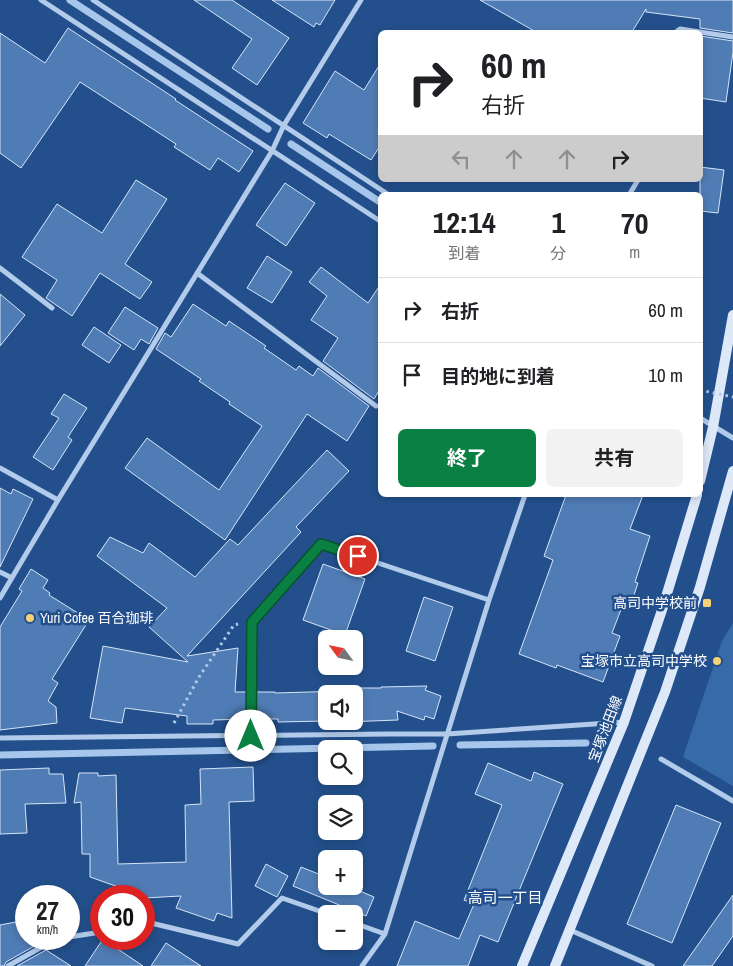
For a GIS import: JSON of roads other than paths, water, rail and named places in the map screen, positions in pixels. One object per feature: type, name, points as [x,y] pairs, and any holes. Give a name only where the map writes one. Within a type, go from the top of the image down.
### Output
[{"type":"street","points":[[41,0],[378,220]]},
{"type":"street","points":[[94,0],[384,192]]},
{"type":"street","points":[[0,598],[272,151],[284,125],[361,0]]},
{"type":"street","points":[[703,32],[733,37]]},
{"type":"street","points":[[0,268],[52,308]]},
{"type":"street","points":[[197,273],[376,406]]},
{"type":"street","points":[[703,469],[714,427],[733,315]]},
{"type":"street","points":[[703,420],[733,438]]},
{"type":"street","points":[[0,468],[58,500]]},
{"type":"street","points":[[555,966],[665,692],[700,587],[733,471]]},
{"type":"street","points":[[362,966],[385,934],[489,600],[524,497]]},
{"type":"street","name":"宝塚池田線","points":[[522,966],[624,722],[662,610],[695,497]]},
{"type":"street","points":[[251,736],[252,622],[321,544],[489,600]]},
{"type":"street","points":[[0,572],[12,578]]},
{"type":"street","points":[[0,738],[447,734],[624,722]]},
{"type":"street","points":[[661,758],[733,801]]},
{"type":"street","points":[[155,924],[238,944],[282,898],[318,911]]},
{"type":"street","points":[[363,926],[385,934]]},
{"type":"street","points":[[570,930],[652,966]]},
{"type":"street","points":[[8,966],[36,950]]},
{"type":"waterway","points":[[70,0],[268,129]]},
{"type":"waterway","points":[[291,144],[378,201]]},
{"type":"waterway","points":[[460,745],[586,743]]},
{"type":"waterway","points":[[0,755],[433,746]]},
{"type":"place","name":"高司中学校前","points":[[707,603]]},
{"type":"place","name":"Yuri Cofee 百合珈琲","points":[[30,618]]},
{"type":"place","name":"宝塚市立高司中学校","points":[[717,661]]},
{"type":"district","name":"高司一丁目","points":[[505,897]]}]
